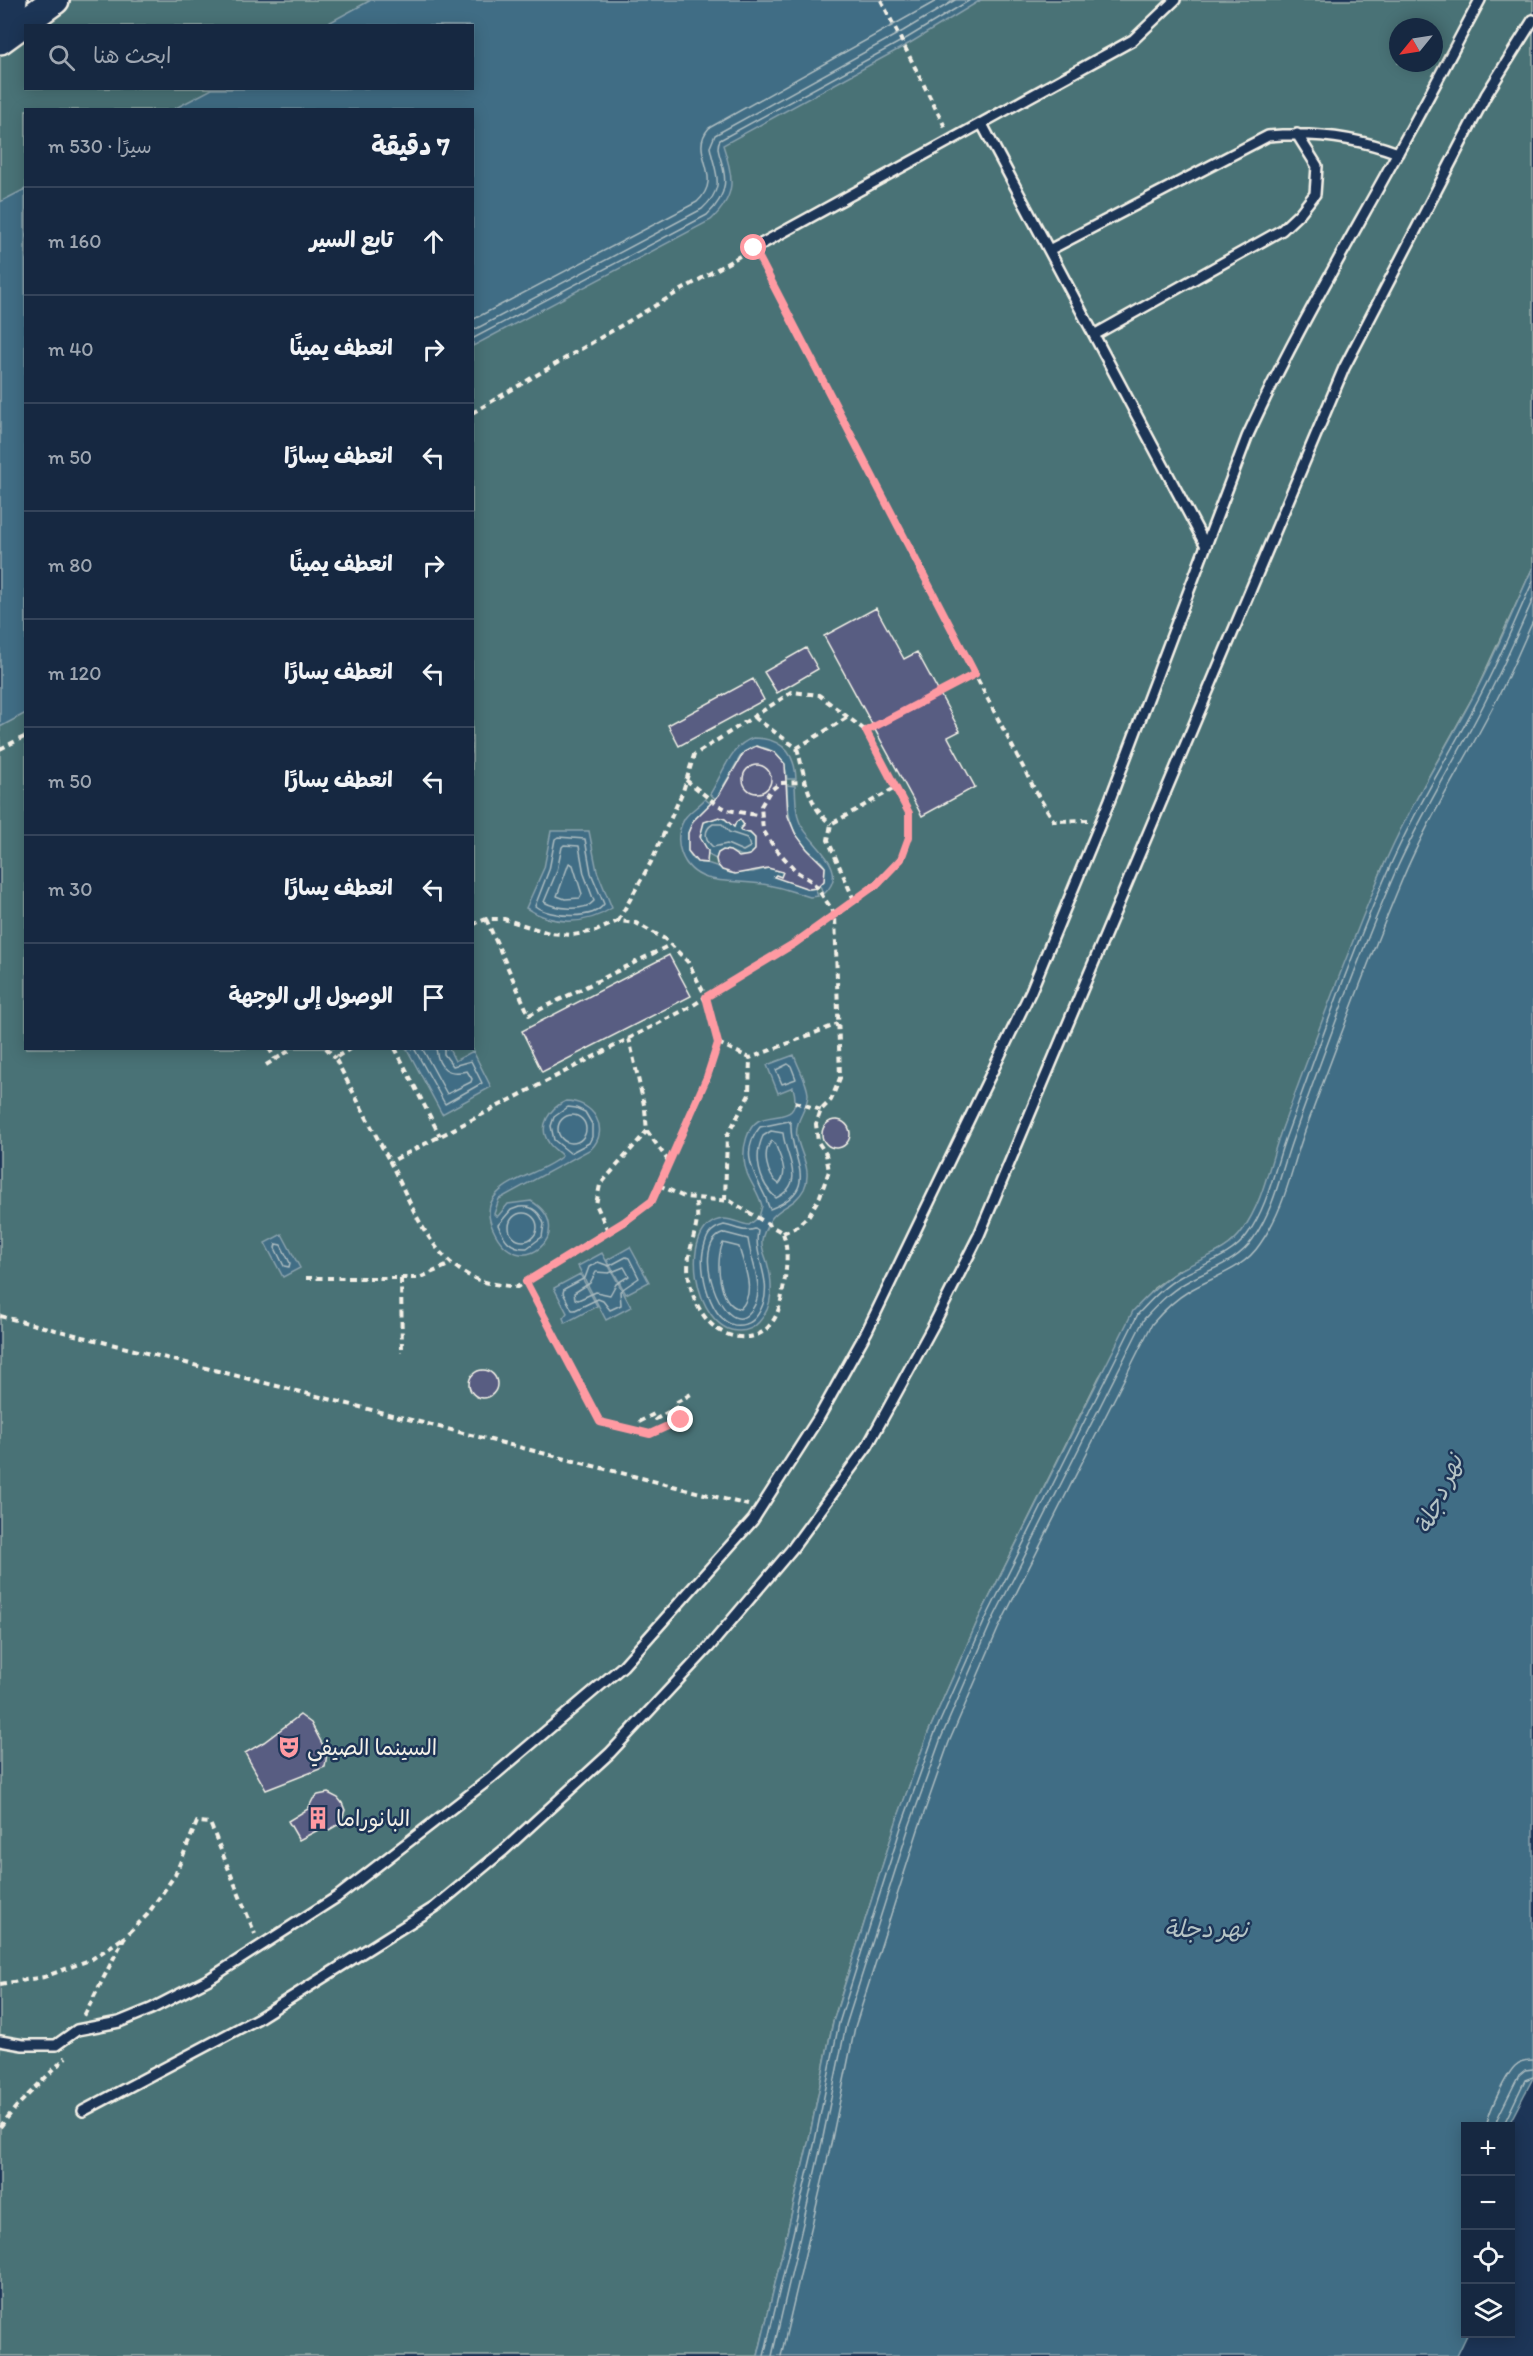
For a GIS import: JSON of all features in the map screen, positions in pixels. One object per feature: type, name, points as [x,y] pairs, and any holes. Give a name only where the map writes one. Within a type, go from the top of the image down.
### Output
[{"type":"main road","points":[[0,10],[13,0]]},
{"type":"main road","points":[[0,40],[55,0]]},
{"type":"lane","points":[[754,248],[1133,40],[1175,0]]},
{"type":"lane","points":[[0,2041],[23,2045],[56,2044],[77,2030],[119,2022],[151,2009],[210,1978],[346,1890],[491,1778],[623,1666],[753,1520],[819,1418],[867,1331],[1032,991],[1101,820],[1247,437],[1271,384],[1480,0]]},
{"type":"lane","points":[[83,2111],[257,2019],[435,1907],[504,1850],[610,1753],[710,1647],[792,1549],[868,1445],[934,1324],[979,1235],[1344,368],[1486,95],[1533,20]]},
{"type":"lane","points":[[982,124],[1206,546]]},
{"type":"lane","points":[[1049,250],[1268,136],[1297,134],[1365,141],[1398,153]]},
{"type":"lane","points":[[1094,335],[1282,230],[1300,213],[1315,194],[1317,166],[1297,134]]},
{"type":"path","points":[[881,0],[952,141]]},
{"type":"path","points":[[474,412],[754,248],[1037,794],[1054,821],[1101,820]]},
{"type":"path","points":[[866,731],[975,674]]},
{"type":"path","points":[[390,1161],[706,997],[795,943],[877,884],[901,859],[909,837],[909,813],[866,731],[819,695],[792,692],[694,755],[686,780],[651,861],[618,921]]},
{"type":"path","points":[[754,717],[797,748],[814,805],[822,817],[831,824]]},
{"type":"path","points":[[797,748],[848,717]]},
{"type":"path","points":[[0,749],[24,737]]},
{"type":"path","points":[[686,780],[716,804],[728,810],[762,816]]},
{"type":"path","points":[[783,1233],[796,1227],[809,1215],[820,1196],[828,1171],[826,1154],[818,1142],[816,1124],[821,1110],[831,1100],[840,1078],[835,914],[813,882],[797,872],[774,847],[763,830],[760,806],[770,791],[780,783],[806,782]]},
{"type":"path","points":[[831,824],[895,788]]},
{"type":"path","points":[[831,824],[828,840],[854,900]]},
{"type":"path","points":[[486,919],[529,1015],[670,945]]},
{"type":"path","points":[[328,1050],[335,1058],[434,1245],[451,1264],[472,1278],[517,1287],[608,1232],[652,1201],[707,1077],[718,1043],[706,997],[688,962],[670,945],[636,923],[618,921],[596,931],[573,935],[549,933],[504,919],[486,919],[474,924]]},
{"type":"path","points":[[718,1043],[750,1058],[838,1024]]},
{"type":"path","points":[[629,1038],[645,1109],[646,1131],[669,1162]]},
{"type":"path","points":[[270,1050],[275,1059]]},
{"type":"path","points":[[335,1058],[348,1050]]},
{"type":"path","points":[[396,1050],[440,1136]]},
{"type":"path","points":[[266,1065],[289,1051]]},
{"type":"path","points":[[725,1200],[727,1136],[749,1095],[750,1058]]},
{"type":"path","points":[[795,1102],[821,1110]]},
{"type":"path","points":[[608,1232],[596,1204],[600,1185],[646,1131]]},
{"type":"path","points":[[659,1185],[684,1197],[730,1201],[783,1233],[787,1262],[778,1313],[769,1327],[754,1337],[736,1338],[717,1330],[695,1302],[689,1283],[688,1262],[697,1220],[695,1198]]},
{"type":"path","points":[[306,1278],[419,1278],[451,1264]]},
{"type":"path","points":[[401,1279],[402,1353]]},
{"type":"path","points":[[526,1282],[600,1422],[650,1434],[681,1420],[674,1408]]},
{"type":"path","points":[[0,1316],[760,1508]]},
{"type":"path","points":[[645,1418],[656,1419],[679,1406],[677,1402],[690,1394]]},
{"type":"path","points":[[0,1984],[54,1974],[92,1959],[124,1938],[147,1915],[175,1875],[197,1822],[210,1823],[260,1946]]},
{"type":"path","points":[[77,2030],[124,1938]]},
{"type":"path","points":[[0,2127],[16,2107],[70,2053]]},
{"type":"green space","points":[[0,0],[1533,0],[1533,567],[1477,689],[1424,785],[1382,869],[1280,1135],[1266,1186],[1254,1213],[1241,1234],[1228,1246],[1204,1260],[1179,1270],[1154,1288],[1099,1377],[978,1620],[928,1733],[896,1823],[833,2021],[809,2139],[758,2356],[0,2356]]},
{"type":"water","points":[[371,0],[981,0],[910,43],[723,145],[731,186],[725,202],[711,220],[474,345],[474,108],[176,108],[210,90],[474,90],[474,24],[327,24]]},
{"type":"water","points":[[24,190],[24,714],[0,727],[0,202]]},
{"type":"water","name":"نهر دجلة","points":[[1533,567],[1533,2078],[1510,2122],[1461,2122],[1461,2338],[1466,2338],[1457,2356],[758,2356],[809,2139],[833,2022],[896,1822],[928,1733],[978,1620],[1133,1311],[1171,1276],[1212,1255],[1236,1239],[1250,1219],[1318,1030],[1381,872],[1414,803],[1484,676]]},
{"type":"water","points":[[753,738],[771,741],[785,748],[793,761],[796,779],[787,779],[784,765],[772,751],[752,747],[740,757],[716,799],[710,794],[727,762],[738,747]]},
{"type":"water","points":[[787,785],[795,786],[796,810],[800,823],[831,866],[833,875],[831,884],[824,894],[820,886],[824,881],[825,867],[802,843],[793,828],[790,820]]},
{"type":"water","points":[[705,799],[711,804],[693,821],[688,833],[688,851],[694,860],[719,867],[730,873],[753,872],[768,868],[783,872],[781,877],[774,876],[809,889],[815,888],[818,896],[810,897],[786,889],[755,883],[714,880],[698,874],[691,868],[681,854],[679,836],[685,818]]},
{"type":"water","points":[[719,817],[734,827],[740,819],[744,825],[740,828],[741,831],[749,833],[755,839],[755,850],[744,856],[727,850],[718,853],[716,859],[707,853],[701,838],[702,827],[704,822]]},
{"type":"water","points":[[551,831],[589,831],[597,871],[612,908],[591,918],[569,921],[547,918],[526,908],[544,868]]},
{"type":"water","points":[[408,1050],[450,1050],[455,1061],[473,1051],[491,1087],[442,1114]]},
{"type":"water","points":[[794,1055],[808,1094],[797,1125],[797,1137],[807,1169],[806,1182],[800,1195],[779,1211],[765,1229],[762,1243],[770,1278],[770,1301],[764,1316],[757,1324],[750,1329],[739,1331],[723,1326],[711,1314],[702,1297],[696,1277],[699,1239],[708,1225],[723,1219],[749,1225],[759,1217],[762,1206],[745,1166],[745,1144],[754,1124],[765,1118],[785,1115],[794,1107],[793,1087],[778,1093],[767,1065]]},
{"type":"water","points":[[566,1101],[576,1102],[591,1111],[599,1125],[597,1141],[591,1149],[499,1199],[494,1214],[496,1216],[508,1204],[531,1201],[545,1213],[549,1226],[547,1238],[540,1248],[529,1253],[517,1253],[504,1246],[493,1229],[489,1214],[492,1201],[499,1191],[562,1156],[550,1145],[544,1130],[550,1113]]},
{"type":"water","points":[[282,1234],[300,1268],[283,1277],[265,1243]]},
{"type":"water","points":[[630,1247],[649,1282],[626,1294],[607,1260]]},
{"type":"water","points":[[602,1253],[631,1307],[606,1320],[578,1266]]},
{"type":"water","points":[[580,1274],[597,1306],[565,1323],[563,1318],[567,1313],[554,1288]]},
{"type":"building","points":[[876,608],[904,659],[917,652],[960,731],[948,737],[975,787],[922,816],[824,636]]},
{"type":"building","points":[[806,648],[818,669],[777,693],[764,672]]},
{"type":"building","points":[[753,679],[764,700],[679,746],[668,725]]},
{"type":"building","points":[[756,746],[774,752],[785,764],[788,816],[795,833],[825,867],[824,881],[817,888],[809,889],[774,877],[776,875],[781,877],[783,872],[768,868],[735,874],[722,870],[717,864],[718,853],[723,850],[730,851],[739,857],[750,855],[755,850],[755,838],[750,833],[741,831],[744,825],[740,819],[734,827],[719,817],[704,822],[700,837],[708,851],[707,863],[697,862],[688,851],[688,833],[693,821],[719,795],[744,752]]},
{"type":"building","points":[[757,765],[767,769],[771,779],[767,789],[757,793],[747,789],[743,779],[747,769]]},
{"type":"building","points":[[669,955],[691,996],[542,1072],[522,1031]]},
{"type":"building","points":[[836,1120],[846,1124],[850,1134],[846,1144],[836,1148],[826,1144],[822,1134],[826,1124]]},
{"type":"building","points":[[483,1370],[493,1374],[497,1384],[493,1394],[483,1398],[473,1394],[469,1384],[473,1374]]},
{"type":"building","name":"السينما الصيفي","points":[[300,1715],[311,1723],[327,1753],[325,1767],[266,1790],[245,1753]]},
{"type":"building","name":"البانوراما","points":[[328,1793],[342,1803],[345,1810],[341,1823],[329,1830],[320,1829],[299,1840],[288,1821],[308,1809],[318,1795]]},
{"type":"place","name":"السينما الصيفي","points":[[289,1747]]},
{"type":"place","name":"البانوراما","points":[[318,1818]]},
{"type":"route","points":[[681,1420],[650,1434],[600,1422],[526,1282],[624,1222],[652,1201],[707,1077],[718,1043],[706,997],[795,943],[877,884],[901,859],[909,837],[909,813],[866,731],[975,674],[754,248]]}]
